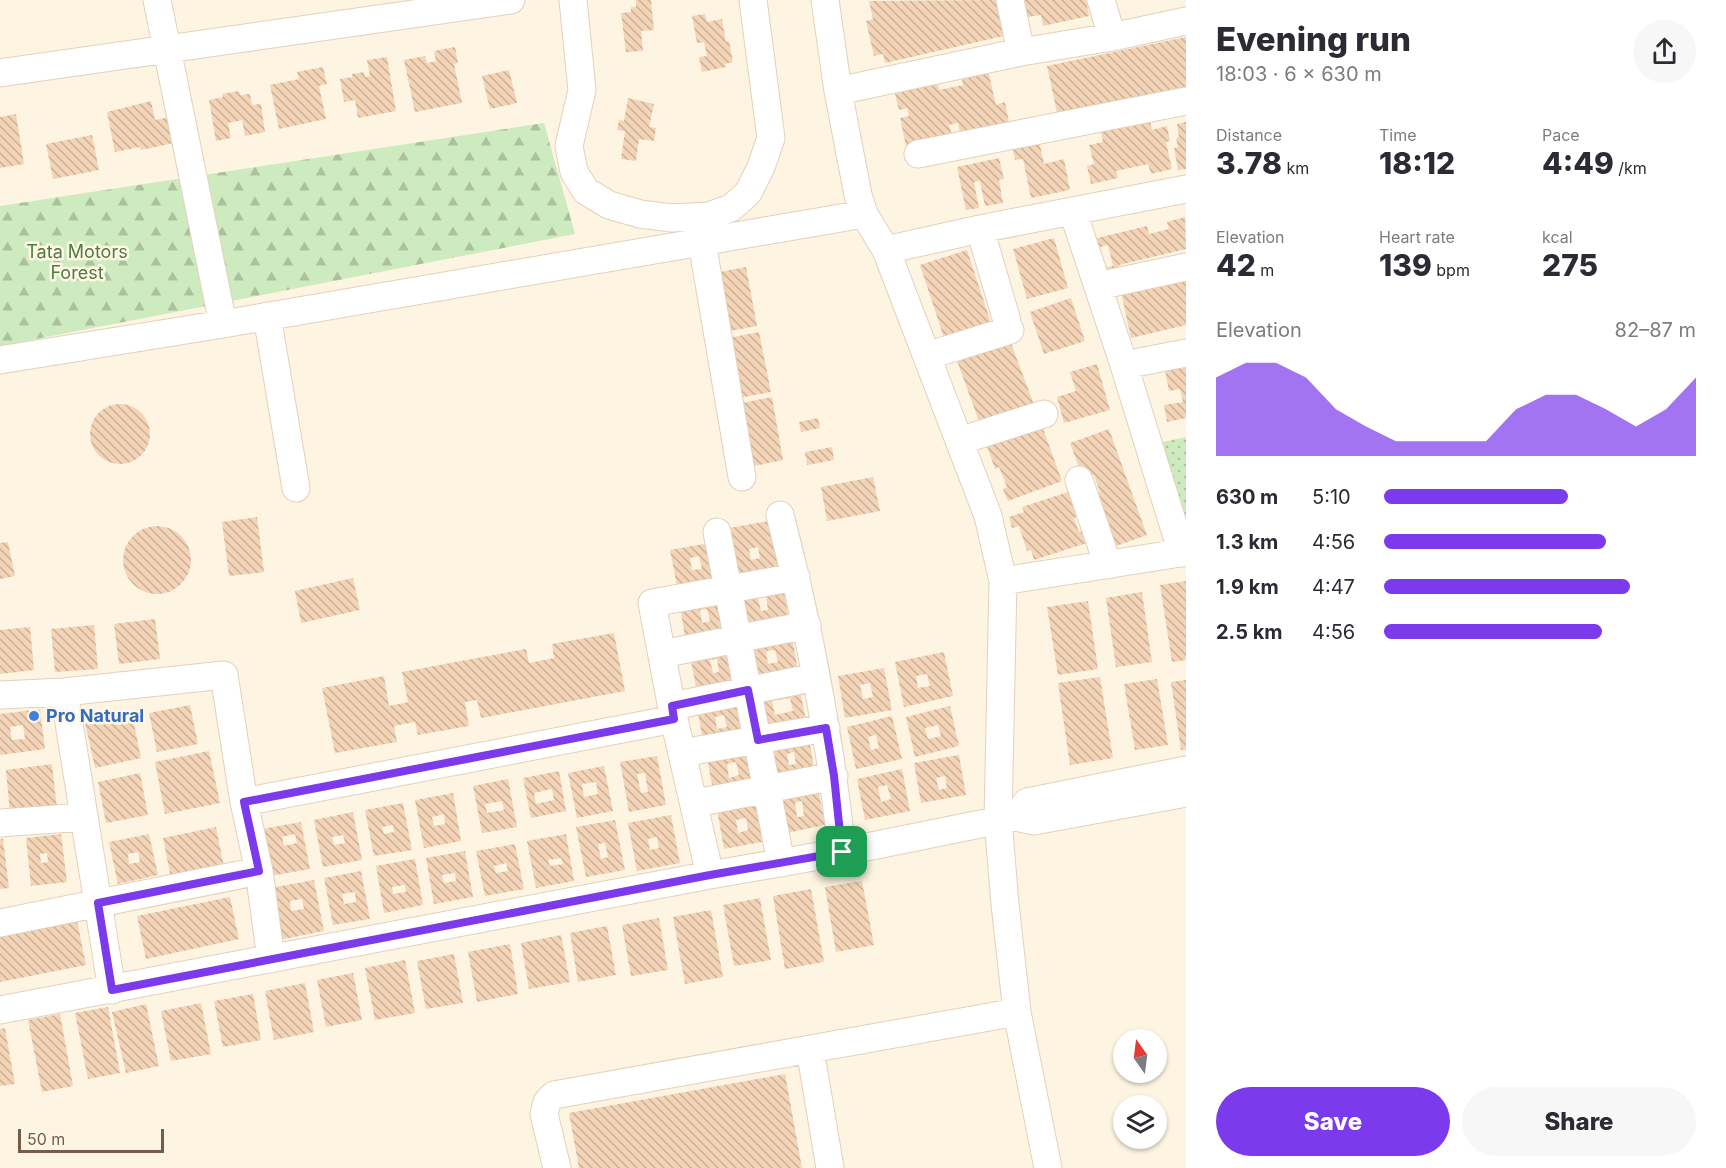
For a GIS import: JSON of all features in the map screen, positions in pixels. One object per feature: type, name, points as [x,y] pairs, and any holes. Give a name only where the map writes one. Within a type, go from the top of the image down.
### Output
[{"type":"street","points":[[157,0],[223,324]]},
{"type":"street","points":[[0,73],[511,0]]},
{"type":"street","points":[[573,0],[582,90],[569,146],[574,172],[586,191],[609,205],[640,214],[672,218],[709,216],[731,208],[748,193],[761,167],[771,138],[753,0]]},
{"type":"street","points":[[825,0],[838,91],[864,214],[886,250],[988,516],[1003,581],[1007,819],[1005,904],[1017,1012],[1048,1168]]},
{"type":"street","points":[[1010,0],[1021,52]]},
{"type":"street","points":[[1101,0],[1112,37]]},
{"type":"street","points":[[838,91],[1021,52],[1112,37],[1186,21]]},
{"type":"street","points":[[918,154],[1186,102]]},
{"type":"street","points":[[886,250],[980,229],[1186,189]]},
{"type":"street","points":[[1003,581],[1184,553],[1073,212]]},
{"type":"street","points":[[0,360],[864,214]]},
{"type":"street","points":[[927,356],[1008,325],[980,229]]},
{"type":"street","points":[[702,242],[742,477]]},
{"type":"street","points":[[1098,286],[1186,267]]},
{"type":"street","points":[[267,316],[296,488]]},
{"type":"street","points":[[1124,365],[1186,353]]},
{"type":"street","points":[[959,441],[1044,414]]},
{"type":"street","points":[[1079,480],[1108,565]]},
{"type":"street","points":[[780,515],[807,625],[826,728],[842,852]]},
{"type":"street","points":[[717,532],[781,863]]},
{"type":"street","points":[[710,875],[673,713],[652,603],[796,577]]},
{"type":"street","points":[[662,654],[807,625]]},
{"type":"street","points":[[0,695],[64,692],[224,675],[244,802],[259,871],[271,959]]},
{"type":"street","points":[[244,802],[673,713],[748,690],[816,677]]},
{"type":"street","points":[[64,692],[112,990]]},
{"type":"street","points":[[693,751],[826,728]]},
{"type":"street","points":[[1007,819],[1027,802],[1186,770]]},
{"type":"street","points":[[706,801],[834,776]]},
{"type":"street","points":[[0,1010],[1007,819],[1034,821],[1186,793]]},
{"type":"street","points":[[0,823],[84,817]]},
{"type":"street","points":[[0,922],[259,871]]},
{"type":"street","points":[[557,1168],[544,1114],[544,1107],[554,1095],[1017,1012]]},
{"type":"street","points":[[810,1049],[830,1168]]},
{"type":"green space","name":"Tata Motors Forest","points":[[544,123],[575,234],[0,346],[0,206]]},
{"type":"green space","points":[[1186,437],[1186,535],[1163,442]]},
{"type":"building","points":[[636,0],[651,0],[654,30],[641,31],[643,51],[626,52],[621,13],[631,12],[631,7],[636,7]]},
{"type":"building","points":[[1003,0],[1008,35],[885,63],[883,54],[874,56],[866,21],[873,19],[869,1]]},
{"type":"building","points":[[1024,0],[1086,0],[1089,16],[1043,26],[1041,15],[1027,17]]},
{"type":"building","points":[[705,14],[707,22],[722,19],[726,42],[729,41],[733,62],[725,64],[726,67],[702,72],[699,57],[707,56],[704,42],[697,43],[692,16]]},
{"type":"building","points":[[1186,37],[1186,90],[1058,117],[1047,66]]},
{"type":"building","points":[[455,47],[458,63],[454,64],[462,103],[415,112],[404,60],[425,56],[427,63],[436,61],[434,51]]},
{"type":"building","points":[[387,57],[396,111],[358,118],[355,100],[344,102],[340,79],[364,72],[365,77],[370,76],[367,60]]},
{"type":"building","points":[[987,66],[996,105],[1005,102],[1009,122],[960,133],[958,123],[949,125],[952,135],[906,146],[900,118],[909,116],[907,108],[899,110],[895,94],[914,89],[913,85],[937,79],[939,90],[963,85],[961,72]]},
{"type":"building","points":[[323,67],[327,84],[319,86],[326,119],[279,129],[270,85],[299,79],[297,72]]},
{"type":"building","points":[[509,70],[517,103],[490,109],[482,76]]},
{"type":"building","points":[[239,91],[240,95],[250,94],[252,105],[261,104],[265,132],[245,136],[242,120],[228,123],[231,138],[216,141],[209,100],[223,97],[222,94]]},
{"type":"building","points":[[628,98],[654,104],[649,127],[656,128],[654,141],[639,139],[636,161],[621,159],[625,131],[617,130],[619,120],[624,121]]},
{"type":"building","points":[[151,101],[155,120],[169,117],[174,143],[141,150],[140,147],[115,152],[107,112]]},
{"type":"building","points":[[16,114],[24,164],[0,168],[0,117]]},
{"type":"building","points":[[1149,117],[1152,130],[1167,126],[1170,141],[1166,142],[1172,169],[1151,174],[1148,164],[1116,171],[1118,178],[1091,184],[1087,166],[1094,164],[1089,145],[1103,142],[1101,132],[1110,130],[1109,126]]},
{"type":"building","points":[[1186,122],[1186,169],[1178,170],[1174,148],[1178,147],[1177,124]]},
{"type":"building","points":[[92,135],[99,170],[53,179],[46,144]]},
{"type":"building","points":[[1039,140],[1044,164],[1064,159],[1070,190],[1031,198],[1023,159],[1015,160],[1012,145]]},
{"type":"building","points":[[999,158],[1004,179],[999,180],[1003,203],[985,206],[980,181],[974,182],[979,208],[966,210],[957,167]]},
{"type":"building","points":[[1185,217],[1186,249],[1119,265],[1122,278],[1102,268],[1113,266],[1108,245],[1096,248],[1093,239],[1147,226],[1149,234],[1169,229],[1167,222]]},
{"type":"building","points":[[1054,238],[1068,288],[1027,299],[1013,249]]},
{"type":"building","points":[[967,250],[993,329],[946,344],[920,265]]},
{"type":"building","points":[[746,267],[757,326],[725,332],[714,273]]},
{"type":"building","points":[[1186,277],[1186,325],[1131,338],[1121,292]]},
{"type":"building","points":[[1071,298],[1085,341],[1044,354],[1030,312]]},
{"type":"building","points":[[759,332],[771,392],[734,399],[723,339]]},
{"type":"building","points":[[1009,338],[1035,407],[981,427],[956,358]]},
{"type":"building","points":[[1186,360],[1186,418],[1167,422],[1164,405],[1183,402],[1180,389],[1169,391],[1164,365]]},
{"type":"building","points":[[1097,364],[1110,410],[1064,423],[1057,397],[1076,391],[1070,372]]},
{"type":"building","points":[[772,397],[783,460],[749,467],[737,404]]},
{"type":"building","points":[[120,404],[141,413],[150,434],[141,455],[120,464],[99,455],[90,434],[99,413]]},
{"type":"building","points":[[818,418],[820,428],[801,432],[799,422]]},
{"type":"building","points":[[1042,426],[1062,481],[1008,501],[1003,489],[1007,487],[999,467],[995,469],[987,446]]},
{"type":"building","points":[[1109,429],[1147,535],[1108,549],[1089,496],[1100,492],[1094,475],[1083,478],[1070,443]]},
{"type":"building","points":[[832,447],[834,460],[807,465],[805,452]]},
{"type":"building","points":[[873,477],[880,511],[827,521],[821,487]]},
{"type":"building","points":[[1071,491],[1079,516],[1074,518],[1079,532],[1084,531],[1087,543],[1034,560],[1031,550],[1027,551],[1019,526],[1012,528],[1009,517],[1024,512],[1022,507]]},
{"type":"building","points":[[257,517],[264,572],[229,576],[222,522]]},
{"type":"building","points":[[774,520],[783,570],[733,579],[724,529]],"holes":[[[758,547],[760,558],[751,560],[749,549]]]},
{"type":"building","points":[[157,526],[170,529],[181,536],[188,547],[191,560],[188,573],[181,584],[170,591],[157,594],[144,591],[133,584],[126,573],[123,560],[126,547],[133,536],[144,529]]},
{"type":"building","points":[[8,542],[15,576],[0,579],[0,543]]},
{"type":"building","points":[[715,542],[723,582],[678,591],[670,550]],"holes":[[[699,556],[702,569],[692,570],[690,558]]]},
{"type":"building","points":[[353,578],[360,610],[301,623],[295,591]]},
{"type":"building","points":[[782,581],[789,620],[744,629],[737,590]],"holes":[[[766,597],[768,610],[761,611],[758,598]]]},
{"type":"building","points":[[1186,581],[1186,660],[1172,662],[1160,585]]},
{"type":"building","points":[[724,592],[732,634],[686,643],[679,600]],"holes":[[[707,609],[710,621],[702,623],[700,610]]]},
{"type":"building","points":[[1142,592],[1152,662],[1116,667],[1106,598]]},
{"type":"building","points":[[1088,601],[1098,669],[1058,675],[1047,607]]},
{"type":"building","points":[[155,619],[160,659],[119,664],[114,624]]},
{"type":"building","points":[[94,625],[98,669],[55,672],[51,629]]},
{"type":"building","points":[[30,627],[34,670],[0,674],[0,630]]},
{"type":"building","points":[[791,632],[799,675],[754,683],[746,641]],"holes":[[[775,650],[778,662],[768,664],[766,651]]]},
{"type":"building","points":[[614,633],[625,691],[481,718],[477,700],[465,702],[469,726],[418,735],[415,722],[394,726],[397,742],[335,753],[322,688],[384,676],[389,706],[408,702],[402,672],[526,649],[529,663],[554,658],[552,644]]},
{"type":"building","points":[[733,642],[741,685],[697,693],[689,650]],"holes":[[[717,659],[719,672],[713,673],[710,660]]]},
{"type":"building","points":[[944,652],[953,696],[904,707],[895,662]],"holes":[[[927,674],[930,686],[918,688],[916,676]]]},
{"type":"building","points":[[884,668],[892,710],[845,718],[838,676]],"holes":[[[870,683],[873,697],[863,699],[860,685]]]},
{"type":"building","points":[[1100,677],[1113,758],[1070,765],[1058,683]]},
{"type":"building","points":[[1157,679],[1168,745],[1135,750],[1124,684]]},
{"type":"building","points":[[1186,680],[1186,750],[1181,750],[1171,682]]},
{"type":"building","points":[[798,681],[807,725],[762,733],[754,689]],"holes":[[[790,698],[793,711],[775,715],[772,701]]]},
{"type":"building","points":[[738,695],[747,739],[704,746],[696,703]],"holes":[[[724,715],[727,727],[717,729],[715,717]]]},
{"type":"building","points":[[190,705],[198,744],[157,752],[149,713]]},
{"type":"building","points":[[950,706],[959,746],[915,757],[906,717]],"holes":[[[938,725],[941,736],[928,739],[925,728]]]},
{"type":"building","points":[[40,709],[45,749],[0,755],[0,714]],"holes":[[[23,725],[25,739],[12,740],[10,727]]]},
{"type":"building","points":[[132,714],[141,758],[95,768],[85,723]]},
{"type":"building","points":[[892,716],[902,759],[856,769],[847,727]],"holes":[[[876,735],[879,748],[871,750],[868,737]]]},
{"type":"building","points":[[808,734],[816,778],[772,786],[764,743]],"holes":[[[794,752],[796,764],[789,765],[787,754]]]},
{"type":"building","points":[[751,746],[758,786],[714,794],[706,754]],"holes":[[[736,762],[739,775],[729,778],[727,764]]]},
{"type":"building","points":[[209,751],[220,803],[165,814],[155,762]]},
{"type":"building","points":[[959,755],[966,795],[921,803],[914,763]],"holes":[[[945,776],[947,788],[939,790],[936,778]]]},
{"type":"building","points":[[657,756],[666,805],[629,812],[620,762]],"holes":[[[645,773],[648,792],[641,793],[637,774]]]},
{"type":"building","points":[[52,764],[57,808],[10,814],[6,770]]},
{"type":"building","points":[[604,766],[613,811],[577,818],[568,773]],"holes":[[[596,782],[598,794],[584,797],[582,784]]]},
{"type":"building","points":[[902,769],[910,811],[865,820],[857,779]],"holes":[[[887,785],[891,799],[881,802],[878,787]]]},
{"type":"building","points":[[559,771],[566,811],[531,818],[523,778]],"holes":[[[552,789],[554,800],[536,804],[534,793]]]},
{"type":"building","points":[[140,773],[148,815],[106,823],[98,782]]},
{"type":"building","points":[[508,779],[517,827],[482,833],[473,786]],"holes":[[[502,801],[504,810],[487,813],[485,804]]]},
{"type":"building","points":[[817,783],[825,825],[782,834],[774,792]],"holes":[[[802,801],[804,816],[797,817],[795,803]]]},
{"type":"building","points":[[453,793],[461,841],[424,848],[415,800]],"holes":[[[444,814],[445,824],[434,826],[432,817]]]},
{"type":"building","points":[[758,796],[767,841],[724,849],[716,804]],"holes":[[[746,818],[748,830],[738,833],[736,820]]]},
{"type":"building","points":[[403,803],[412,850],[374,856],[365,810]],"holes":[[[393,825],[394,832],[384,834],[382,827]]]},
{"type":"building","points":[[353,812],[362,860],[323,867],[314,820]],"holes":[[[343,835],[345,843],[334,845],[332,837]]]},
{"type":"building","points":[[671,815],[680,863],[637,871],[628,823]],"holes":[[[657,837],[659,848],[650,850],[648,839]]]},
{"type":"building","points":[[615,820],[625,870],[586,877],[576,827]],"holes":[[[605,843],[608,857],[601,859],[598,844]]]},
{"type":"building","points":[[301,822],[310,869],[270,876],[262,829]],"holes":[[[295,834],[297,843],[284,846],[282,837]]]},
{"type":"building","points":[[216,827],[225,872],[172,883],[163,838]]},
{"type":"building","points":[[61,834],[67,882],[31,886],[26,838]],"holes":[[[47,853],[48,862],[41,863],[40,854]]]},
{"type":"building","points":[[149,834],[158,875],[118,884],[109,842]],"holes":[[[138,852],[140,862],[129,864],[128,854]]]},
{"type":"building","points":[[566,834],[574,881],[536,888],[527,841]],"holes":[[[561,858],[563,864],[550,866],[548,860]]]},
{"type":"building","points":[[0,839],[3,839],[9,888],[0,889]]},
{"type":"building","points":[[515,844],[524,889],[485,896],[476,851]],"holes":[[[506,863],[508,871],[496,873],[494,866]]]},
{"type":"building","points":[[465,851],[473,897],[434,904],[426,858]],"holes":[[[455,873],[456,881],[444,883],[442,875]]]},
{"type":"building","points":[[415,859],[423,905],[384,913],[376,866]],"holes":[[[405,885],[406,892],[393,894],[392,887]]]},
{"type":"building","points":[[361,871],[370,919],[333,925],[324,878]],"holes":[[[355,892],[356,902],[344,904],[342,894]]]},
{"type":"building","points":[[314,880],[324,931],[279,940],[270,888]],"holes":[[[302,899],[304,909],[291,911],[290,901]]]},
{"type":"building","points":[[862,881],[874,945],[836,952],[825,887]]},
{"type":"building","points":[[811,889],[824,962],[785,969],[773,896]]},
{"type":"building","points":[[230,897],[239,939],[146,959],[137,916]]},
{"type":"building","points":[[760,898],[771,960],[734,966],[723,905]]},
{"type":"building","points":[[711,910],[723,977],[685,984],[673,917]]},
{"type":"building","points":[[75,911],[86,965],[0,982],[0,926]]},
{"type":"building","points":[[659,918],[668,970],[631,976],[622,925]]},
{"type":"building","points":[[607,926],[616,975],[578,982],[570,933]]},
{"type":"building","points":[[561,935],[570,982],[529,989],[521,943]]},
{"type":"building","points":[[510,944],[518,994],[477,1002],[468,952]]},
{"type":"building","points":[[454,954],[463,1003],[426,1009],[417,961]]},
{"type":"building","points":[[405,960],[415,1013],[375,1020],[365,968]]},
{"type":"building","points":[[353,973],[362,1020],[326,1027],[317,980]]},
{"type":"building","points":[[305,983],[314,1032],[274,1040],[265,991]]},
{"type":"building","points":[[253,994],[261,1040],[223,1047],[214,1001]]},
{"type":"building","points":[[201,1003],[211,1054],[171,1061],[161,1011]]},
{"type":"building","points":[[146,1004],[159,1066],[126,1073],[112,1012]]},
{"type":"building","points":[[108,1007],[120,1073],[88,1079],[75,1013]]},
{"type":"building","points":[[60,1014],[73,1086],[42,1092],[28,1020]]},
{"type":"building","points":[[5,1028],[15,1084],[0,1086],[0,1029]]},
{"type":"building","points":[[785,1074],[802,1168],[579,1168],[569,1113]]},
{"type":"place","name":"Pro Natural","points":[[34,716]]},
{"type":"route","points":[[748,690],[758,740],[826,728],[842,852],[710,875],[112,990],[98,903],[259,871],[244,802],[674,719],[672,706],[748,690]]}]
